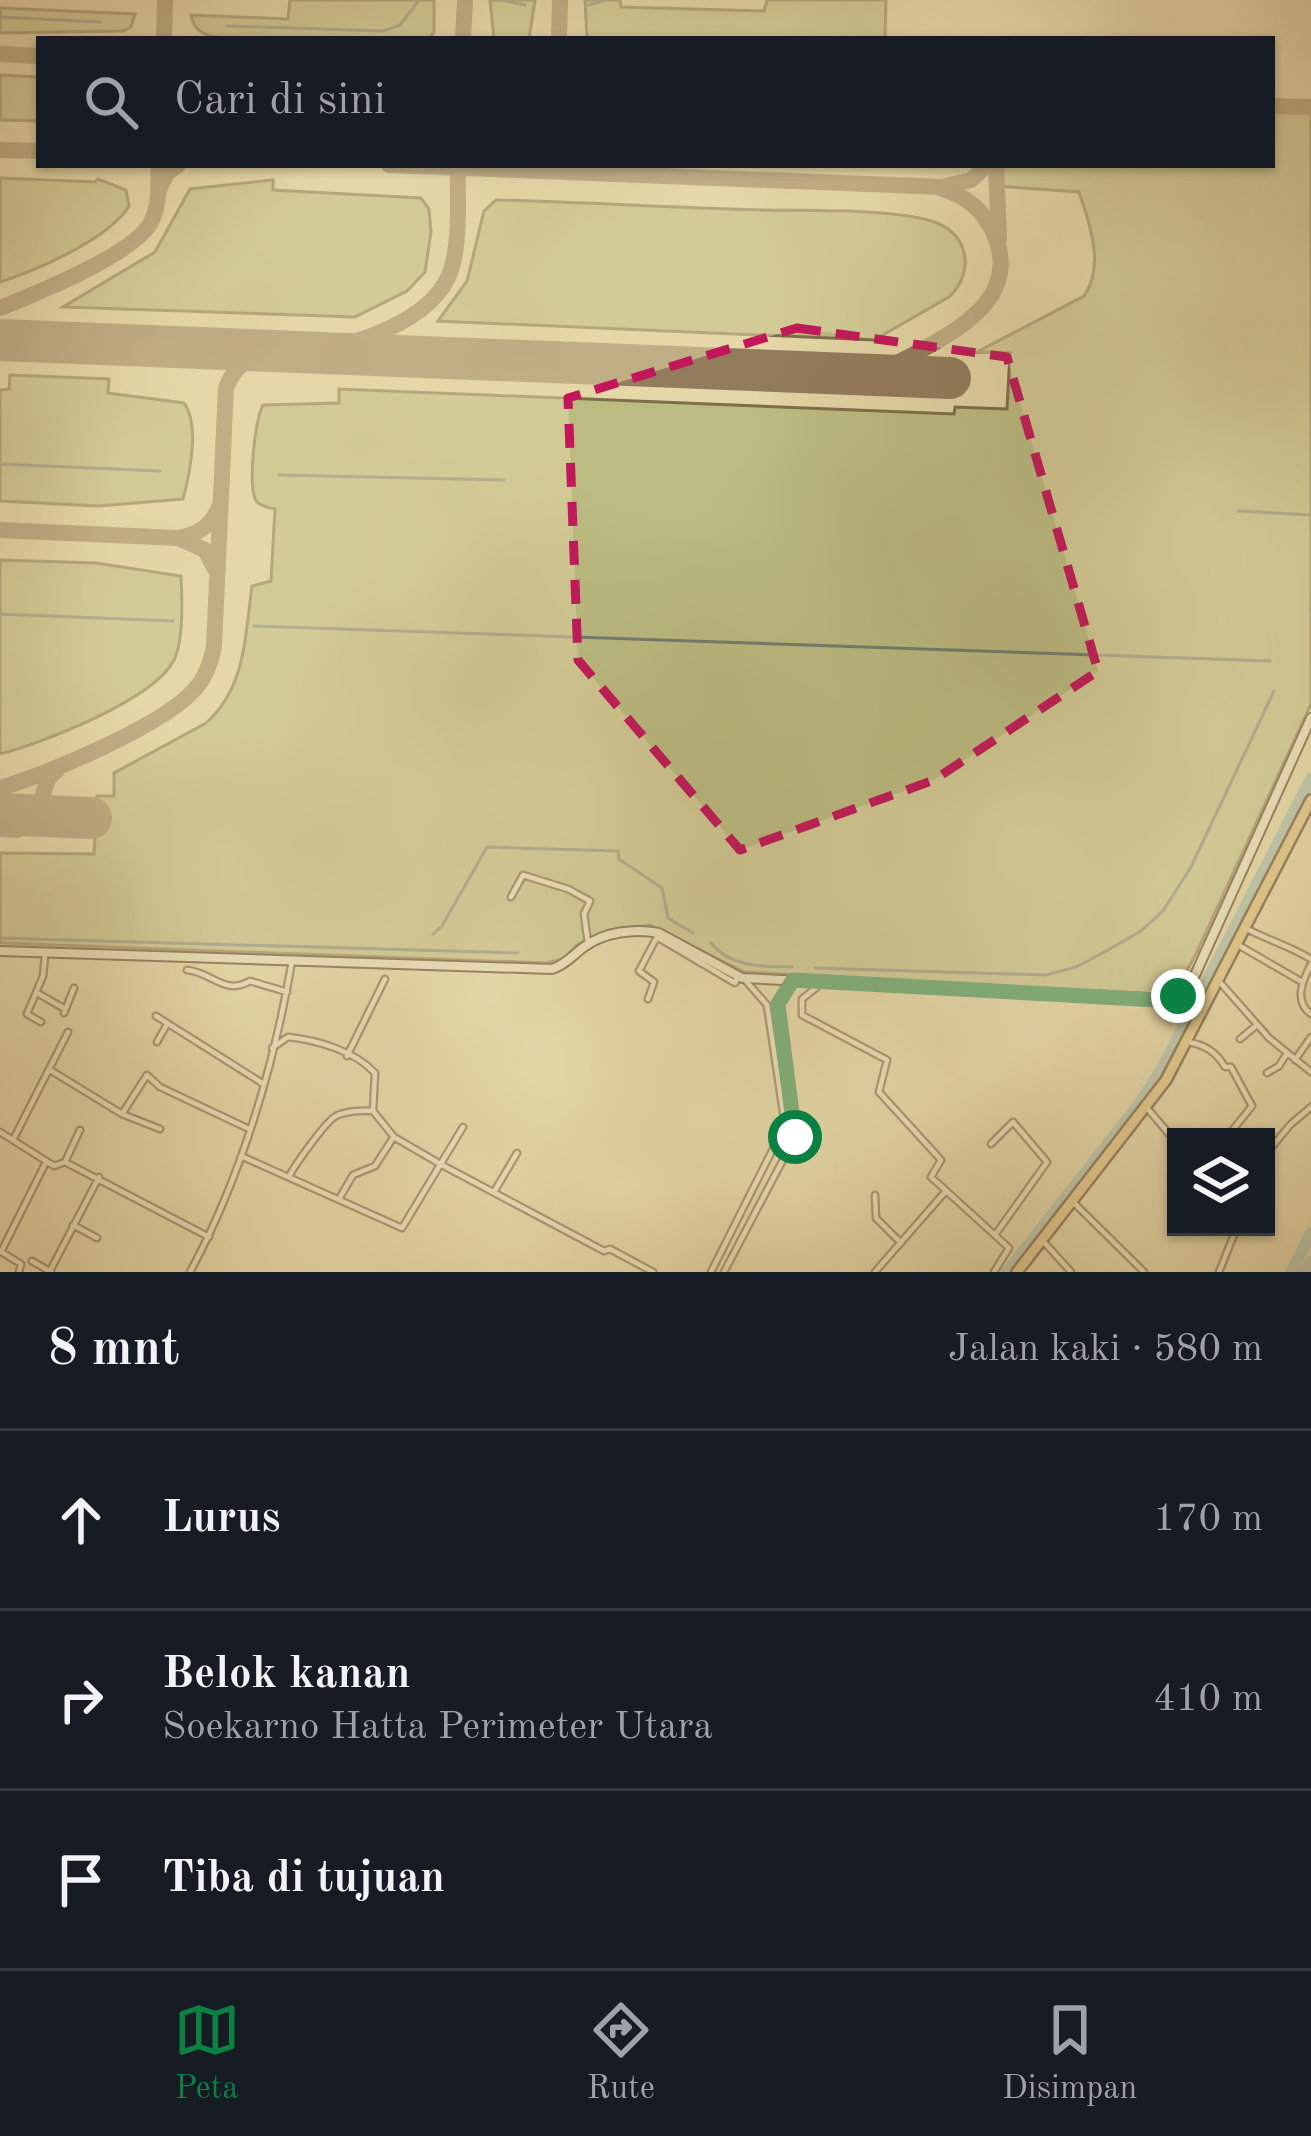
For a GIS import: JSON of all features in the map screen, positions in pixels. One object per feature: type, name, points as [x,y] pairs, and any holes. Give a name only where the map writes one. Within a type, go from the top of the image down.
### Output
[{"type":"main road","points":[[0,951],[552,969],[588,943],[645,930],[740,977],[1157,1000],[1178,996],[1195,975],[1311,718]]},
{"type":"main road","points":[[1017,1272],[1147,1108],[1187,1042],[1311,800]]},
{"type":"street","points":[[1298,824],[1311,831]]},
{"type":"street","points":[[511,897],[523,875],[590,902],[584,914],[588,943]]},
{"type":"street","points":[[1245,928],[1270,942],[1282,942],[1311,962],[1303,982],[1303,1006],[1311,1014]]},
{"type":"street","points":[[648,999],[654,982],[639,971],[658,935]]},
{"type":"street","points":[[1237,945],[1303,982]]},
{"type":"street","points":[[41,1022],[27,1014],[38,993],[46,952]]},
{"type":"street","points":[[192,958],[191,970],[226,988],[250,981],[286,992]]},
{"type":"street","points":[[190,1272],[239,1156],[292,961]]},
{"type":"street","points":[[711,1272],[784,1133],[767,1005],[740,977]]},
{"type":"street","points":[[347,1056],[386,979]]},
{"type":"street","points":[[724,1272],[795,1137],[778,1004],[793,980]]},
{"type":"street","points":[[1218,980],[1257,1025],[1311,1072]]},
{"type":"street","points":[[817,981],[817,987],[802,999],[802,1015],[887,1060],[879,1092],[940,1160],[931,1177],[1009,1251],[994,1272]]},
{"type":"street","points":[[38,993],[64,1011],[74,988]]},
{"type":"street","points":[[156,1016],[262,1083]]},
{"type":"street","points":[[158,1042],[167,1024]]},
{"type":"street","points":[[1240,1039],[1257,1025]]},
{"type":"street","points":[[14,1140],[68,1032]]},
{"type":"street","points":[[272,1048],[288,1037],[324,1043],[367,1065],[375,1073],[373,1111],[394,1137],[652,1272]]},
{"type":"street","points":[[1294,1060],[1311,1037]]},
{"type":"street","points":[[1187,1042],[1202,1046],[1231,1067],[1252,1106],[1234,1128]]},
{"type":"street","points":[[1267,1073],[1279,1066],[1287,1052]]},
{"type":"street","points":[[774,1054],[786,1053]]},
{"type":"street","points":[[50,1070],[122,1114],[160,1129]]},
{"type":"street","points":[[122,1114],[146,1075],[160,1087],[248,1128]]},
{"type":"street","points":[[1275,1145],[1311,1107]]},
{"type":"street","points":[[1147,1108],[1167,1131]]},
{"type":"street","points":[[289,1177],[335,1116],[358,1109],[373,1111]]},
{"type":"street","points":[[991,1144],[1013,1122],[1047,1162],[995,1235]]},
{"type":"street","points":[[239,1156],[402,1228],[463,1127]]},
{"type":"street","points":[[65,1162],[80,1130]]},
{"type":"street","points":[[0,1132],[46,1162],[54,1166],[65,1162],[100,1177],[208,1237]]},
{"type":"street","points":[[339,1199],[353,1175],[375,1166],[394,1137]]},
{"type":"street","points":[[494,1192],[518,1153]]},
{"type":"street","points":[[19,1272],[21,1264],[1,1252],[46,1162]]},
{"type":"street","points":[[32,1262],[51,1272],[100,1177]]},
{"type":"street","points":[[875,1272],[945,1192]]},
{"type":"street","points":[[874,1195],[876,1218],[901,1243]]},
{"type":"street","points":[[1073,1202],[1144,1272]]},
{"type":"street","points":[[746,1206],[756,1211]]},
{"type":"street","points":[[741,1214],[752,1220]]},
{"type":"street","points":[[73,1225],[98,1238]]},
{"type":"street","points":[[1219,1272],[1233,1236]]},
{"type":"street","points":[[1042,1240],[1071,1272]]},
{"type":"highlighted area","points":[[797,328],[1007,357],[1098,671],[934,780],[740,850],[578,660],[568,398]]},
{"type":"green space","points":[[290,0],[434,0],[431,36],[211,36],[200,31],[191,15],[288,19]]},
{"type":"green space","points":[[490,0],[535,0],[529,36],[494,36]]},
{"type":"green space","points":[[585,0],[620,0],[621,7],[764,11],[767,0],[886,0],[885,36],[587,36]]},
{"type":"green space","points":[[0,8],[135,14],[131,27],[123,31],[0,33]]},
{"type":"green space","points":[[0,75],[36,77],[36,121],[0,120]]},
{"type":"green space","points":[[1275,106],[1311,107],[1311,704],[1196,954],[1173,989],[1157,994],[744,972],[650,925],[609,930],[577,945],[563,959],[546,963],[0,943],[0,853],[94,854],[97,796],[114,796],[114,773],[206,723],[229,694],[245,642],[252,586],[271,581],[275,509],[257,502],[252,469],[263,405],[339,403],[339,389],[954,414],[955,407],[1007,409],[1010,353],[977,352],[1084,296],[1095,258],[1079,192],[996,186],[996,168],[1275,168]]},
{"type":"green space","points":[[0,178],[98,179],[126,190],[129,206],[89,241],[0,282]]},
{"type":"green space","points":[[273,180],[273,190],[421,198],[429,209],[431,232],[425,272],[407,291],[355,317],[63,307],[155,252],[190,189]]},
{"type":"green space","points":[[496,200],[852,211],[921,218],[956,237],[965,267],[949,297],[874,340],[438,321],[467,281],[484,211]]},
{"type":"green space","points":[[10,375],[109,379],[108,393],[184,403],[193,436],[183,499],[99,506],[0,501],[0,390],[9,389]]},
{"type":"green space","points":[[0,560],[96,563],[181,576],[181,630],[174,660],[163,675],[121,704],[68,730],[0,754]]},
{"type":"waterway","points":[[227,26],[383,31],[400,25],[419,0]]},
{"type":"waterway","points":[[501,0],[525,5]]},
{"type":"waterway","points":[[589,5],[606,0]]},
{"type":"waterway","points":[[0,17],[100,22]]},
{"type":"waterway","points":[[0,464],[160,471]]},
{"type":"waterway","points":[[279,475],[504,480]]},
{"type":"waterway","points":[[1238,511],[1311,515]]},
{"type":"waterway","points":[[0,614],[173,621]]},
{"type":"waterway","points":[[254,626],[1270,661]]},
{"type":"waterway","points":[[815,968],[1046,975],[1076,967],[1141,931],[1163,911],[1191,867],[1274,691]]},
{"type":"waterway","points":[[1007,1272],[1141,1102],[1163,1067],[1311,779]]},
{"type":"waterway","points":[[433,934],[487,847],[618,851],[619,859],[662,888],[668,918],[693,933]]},
{"type":"waterway","points":[[0,938],[518,953]]},
{"type":"waterway","points":[[711,943],[738,961],[792,967]]},
{"type":"waterway","points":[[1291,1272],[1311,1233]]},
{"type":"waterway","points":[[1304,1272],[1311,1262]]},
{"type":"taxiway","points":[[164,36],[165,0]]},
{"type":"taxiway","points":[[463,36],[465,0]]},
{"type":"taxiway","points":[[559,36],[560,0]]},
{"type":"taxiway","points":[[0,54],[36,56]]},
{"type":"taxiway","points":[[1275,106],[1311,107]]},
{"type":"taxiway","points":[[0,150],[36,151]]},
{"type":"taxiway","points":[[0,308],[107,259],[143,233],[156,207],[159,168]]},
{"type":"taxiway","points":[[159,190],[174,168]]},
{"type":"taxiway","points":[[299,352],[341,345],[387,329],[427,304],[442,288],[456,245],[458,168]]},
{"type":"taxiway","points":[[464,168],[942,187],[971,180],[984,168]]},
{"type":"taxiway","points":[[996,168],[999,239]]},
{"type":"taxiway","points":[[830,373],[870,372],[902,360],[959,328],[995,289],[1000,254],[990,225],[972,205],[940,188]]},
{"type":"taxiway","points":[[0,788],[133,732],[180,703],[202,679],[214,646],[226,388],[236,370],[249,360],[286,351]]},
{"type":"taxiway","points":[[215,569],[205,550],[178,538],[203,528],[219,507]]},
{"type":"taxiway","points":[[0,530],[178,538]]},
{"type":"taxiway","points":[[0,829],[17,830],[35,819],[48,779],[58,769]]},
{"type":"runway","points":[[0,340],[950,378]]},
{"type":"runway","points":[[0,814],[91,818]]},
{"type":"route","points":[[795,1137],[778,1004],[793,980],[1157,1000],[1178,996]]}]
